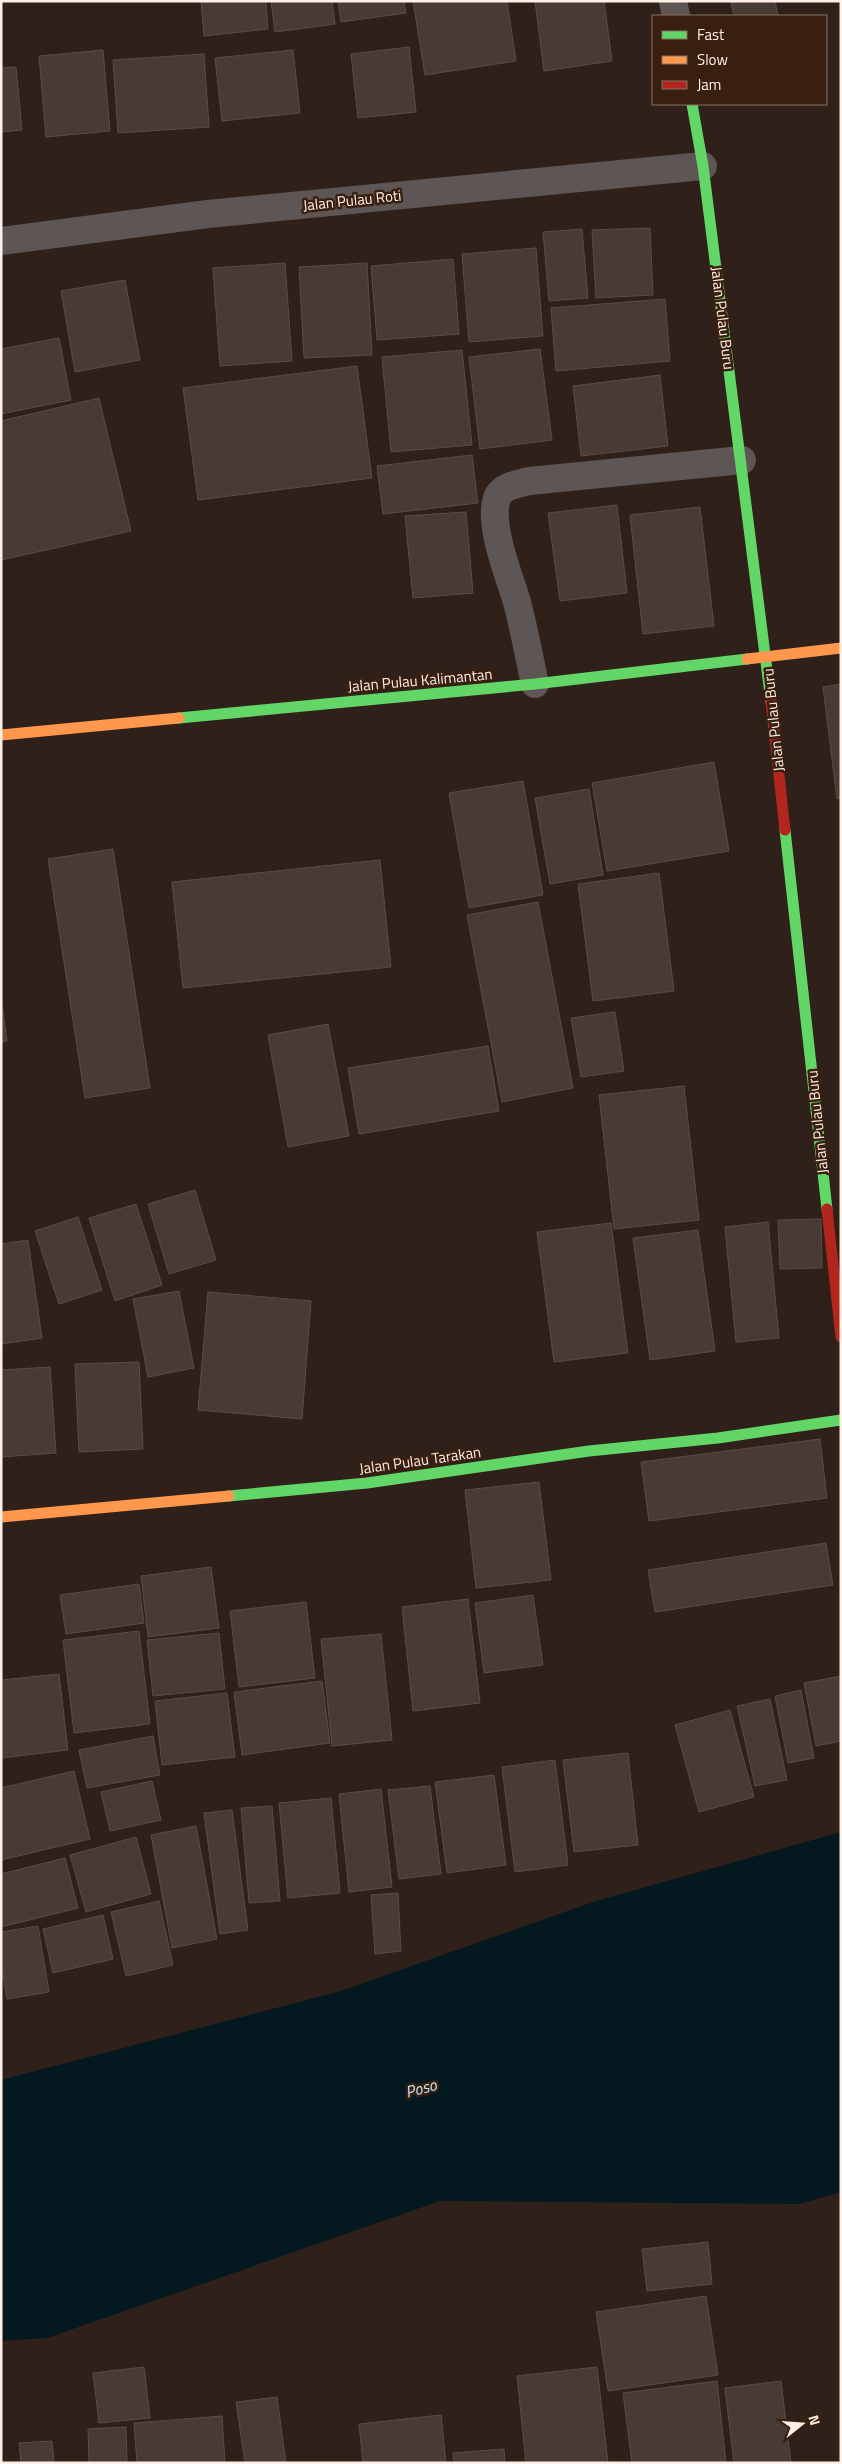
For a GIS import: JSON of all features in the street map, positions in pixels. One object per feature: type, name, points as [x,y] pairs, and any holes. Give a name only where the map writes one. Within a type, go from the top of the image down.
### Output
[{"type":"street","points":[[673,1],[676,15]]},
{"type":"street","name":"Jalan Pulau Buru","points":[[692,105],[703,166],[766,656],[841,1337]]},
{"type":"street","name":"Jalan Pulau Roti","points":[[1,241],[208,214],[703,166]]},
{"type":"street","points":[[535,684],[517,603],[500,546],[495,514],[497,496],[506,487],[529,481],[742,460]]},
{"type":"street","name":"Jalan Pulau Kalimantan","points":[[1,735],[535,684],[841,648]]},
{"type":"street","name":"Jalan Pulau Tarakan","points":[[1,1517],[367,1483],[589,1452],[718,1438],[841,1420]]},
{"type":"water","name":"Poso","points":[[841,1832],[841,2192],[799,2204],[440,2201],[47,2338],[1,2341],[1,2080],[341,1991],[596,1901]]},
{"type":"building","points":[[201,1],[266,1],[268,29],[204,36]]},
{"type":"building","points":[[271,1],[332,1],[335,24],[275,32]]},
{"type":"building","points":[[338,1],[404,1],[406,13],[341,22]]},
{"type":"building","points":[[413,1],[507,1],[516,61],[425,75]]},
{"type":"building","points":[[535,1],[604,1],[612,61],[544,71]]},
{"type":"building","points":[[740,1],[775,1],[778,15],[734,15],[731,3]]},
{"type":"building","points":[[409,47],[416,112],[358,118],[351,54]]},
{"type":"building","points":[[103,50],[110,131],[46,137],[39,56]]},
{"type":"building","points":[[293,50],[300,113],[222,121],[215,58]]},
{"type":"building","points":[[204,54],[209,127],[118,133],[113,60]]},
{"type":"building","points":[[16,67],[22,130],[1,132],[1,68]]},
{"type":"building","points":[[650,228],[653,295],[596,298],[592,230]]},
{"type":"building","points":[[582,229],[588,298],[549,301],[543,232]]},
{"type":"building","points":[[536,248],[543,336],[469,342],[462,254]]},
{"type":"building","points":[[453,259],[459,334],[377,340],[371,266]]},
{"type":"building","points":[[285,263],[292,361],[220,366],[213,268]]},
{"type":"building","points":[[367,263],[372,355],[304,358],[299,267]]},
{"type":"building","points":[[125,280],[140,360],[75,372],[61,291]]},
{"type":"building","points":[[665,299],[670,361],[556,371],[551,308]]},
{"type":"building","points":[[59,338],[71,400],[1,414],[1,349]]},
{"type":"building","points":[[540,349],[552,440],[480,449],[469,357]]},
{"type":"building","points":[[462,350],[472,445],[391,452],[382,357]]},
{"type":"building","points":[[357,366],[372,478],[198,500],[183,388]]},
{"type":"building","points":[[660,375],[668,446],[581,456],[573,386]]},
{"type":"building","points":[[99,398],[131,531],[1,560],[1,421]]},
{"type":"building","points":[[472,455],[478,503],[383,514],[377,466]]},
{"type":"building","points":[[617,505],[627,593],[560,601],[548,513]]},
{"type":"building","points":[[700,507],[714,626],[643,634],[630,515]]},
{"type":"building","points":[[466,512],[473,593],[413,598],[405,516]]},
{"type":"building","points":[[841,684],[841,798],[837,799],[823,687]]},
{"type":"building","points":[[714,762],[729,851],[607,871],[592,783]]},
{"type":"building","points":[[523,781],[543,895],[469,908],[449,793]]},
{"type":"building","points":[[589,789],[603,875],[550,884],[535,798]]},
{"type":"building","points":[[113,849],[150,1088],[85,1098],[48,859]]},
{"type":"building","points":[[380,860],[391,967],[183,988],[172,882]]},
{"type":"building","points":[[659,873],[674,991],[593,1001],[578,884]]},
{"type":"building","points":[[538,902],[573,1088],[502,1102],[467,915]]},
{"type":"building","points":[[1,996],[7,1041],[1,1042]]},
{"type":"building","points":[[615,1012],[624,1071],[581,1077],[571,1018]]},
{"type":"building","points":[[328,1024],[349,1136],[288,1147],[268,1035]]},
{"type":"building","points":[[488,1046],[499,1111],[359,1134],[348,1068]]},
{"type":"building","points":[[684,1086],[699,1220],[614,1229],[599,1095]]},
{"type":"building","points":[[195,1190],[216,1260],[169,1274],[148,1204]]},
{"type":"building","points":[[136,1204],[162,1285],[115,1301],[89,1218]]},
{"type":"building","points":[[78,1217],[102,1290],[59,1304],[35,1231]]},
{"type":"building","points":[[821,1219],[822,1268],[780,1269],[778,1220]]},
{"type":"building","points":[[768,1222],[779,1338],[736,1342],[725,1227]]},
{"type":"building","points":[[611,1223],[628,1353],[554,1362],[537,1232]]},
{"type":"building","points":[[698,1230],[715,1351],[650,1360],[633,1238]]},
{"type":"building","points":[[28,1240],[42,1338],[1,1344],[1,1244]]},
{"type":"building","points":[[179,1291],[194,1368],[148,1377],[133,1299]]},
{"type":"building","points":[[208,1292],[311,1301],[302,1419],[198,1410]]},
{"type":"building","points":[[139,1362],[143,1449],[79,1452],[75,1364]]},
{"type":"building","points":[[50,1367],[56,1453],[1,1457],[1,1370]]},
{"type":"building","points":[[820,1439],[827,1498],[649,1521],[641,1462]]},
{"type":"building","points":[[539,1482],[551,1580],[476,1588],[465,1490]]},
{"type":"building","points":[[826,1543],[833,1585],[655,1612],[648,1570]]},
{"type":"building","points":[[211,1567],[219,1628],[148,1637],[141,1576]]},
{"type":"building","points":[[139,1584],[144,1623],[66,1634],[60,1595]]},
{"type":"building","points":[[533,1595],[543,1665],[484,1673],[475,1603]]},
{"type":"building","points":[[468,1599],[480,1703],[413,1711],[402,1607]]},
{"type":"building","points":[[306,1602],[315,1678],[239,1687],[230,1611]]},
{"type":"building","points":[[139,1631],[150,1724],[74,1733],[63,1640]]},
{"type":"building","points":[[219,1633],[225,1689],[153,1696],[147,1640]]},
{"type":"building","points":[[381,1634],[392,1740],[332,1746],[321,1639]]},
{"type":"building","points":[[59,1674],[68,1750],[1,1758],[1,1680]]},
{"type":"building","points":[[841,1676],[841,1741],[816,1746],[804,1683]]},
{"type":"building","points":[[322,1681],[330,1743],[242,1755],[234,1692]]},
{"type":"building","points":[[801,1690],[814,1758],[788,1763],[775,1696]]},
{"type":"building","points":[[227,1693],[235,1757],[162,1765],[155,1701]]},
{"type":"building","points":[[770,1699],[787,1780],[755,1786],[737,1706]]},
{"type":"building","points":[[730,1710],[754,1797],[699,1812],[675,1725]]},
{"type":"building","points":[[153,1736],[160,1775],[87,1788],[79,1750]]},
{"type":"building","points":[[628,1753],[638,1845],[574,1852],[563,1760]]},
{"type":"building","points":[[555,1760],[568,1865],[515,1872],[502,1767]]},
{"type":"building","points":[[74,1771],[90,1839],[1,1860],[1,1788]]},
{"type":"building","points":[[494,1775],[506,1865],[447,1873],[435,1782]]},
{"type":"building","points":[[152,1781],[161,1820],[110,1831],[101,1792]]},
{"type":"building","points":[[430,1786],[441,1874],[399,1879],[388,1790]]},
{"type":"building","points":[[381,1789],[392,1887],[349,1892],[339,1794]]},
{"type":"building","points":[[331,1798],[340,1893],[288,1898],[279,1803]]},
{"type":"building","points":[[272,1806],[280,1901],[249,1903],[241,1808]]},
{"type":"building","points":[[232,1810],[248,1930],[220,1934],[204,1813]]},
{"type":"building","points":[[196,1826],[217,1939],[172,1948],[151,1835]]},
{"type":"building","points":[[136,1837],[151,1894],[86,1912],[70,1855]]},
{"type":"building","points":[[65,1858],[78,1908],[1,1927],[1,1874]]},
{"type":"building","points":[[398,1893],[401,1951],[375,1954],[371,1895]]},
{"type":"building","points":[[159,1901],[173,1965],[126,1976],[111,1912]]},
{"type":"building","points":[[103,1915],[113,1959],[53,1973],[43,1929]]},
{"type":"building","points":[[38,1926],[49,1992],[7,1999],[1,1963],[1,1932]]},
{"type":"building","points":[[708,2242],[712,2284],[647,2291],[642,2249]]},
{"type":"building","points":[[706,2296],[718,2375],[608,2391],[596,2312]]},
{"type":"building","points":[[144,2367],[150,2418],[99,2423],[93,2373]]},
{"type":"building","points":[[597,2367],[608,2463],[526,2463],[517,2376]]},
{"type":"building","points":[[717,2381],[726,2463],[632,2463],[623,2393]]},
{"type":"building","points":[[781,2381],[791,2463],[734,2463],[725,2388]]},
{"type":"building","points":[[277,2397],[286,2463],[245,2463],[236,2402]]},
{"type":"building","points":[[441,2415],[446,2463],[363,2463],[359,2424]]},
{"type":"building","points":[[222,2416],[225,2463],[137,2463],[134,2423]]},
{"type":"building","points":[[126,2427],[127,2463],[89,2463],[88,2429]]},
{"type":"building","points":[[52,2441],[54,2463],[21,2463],[19,2443]]},
{"type":"building","points":[[504,2449],[505,2463],[454,2463],[453,2453]]},
{"type":"traffic: fast","points":[[692,105],[703,166],[771,702]]},
{"type":"traffic: fast","points":[[179,718],[535,684],[747,659]]},
{"type":"traffic: fast","points":[[785,830],[827,1209]]},
{"type":"traffic: fast","points":[[229,1496],[367,1483],[589,1451],[718,1438],[841,1420]]},
{"type":"traffic: slow","points":[[747,659],[841,648]]},
{"type":"traffic: slow","points":[[1,735],[179,718]]},
{"type":"traffic: slow","points":[[1,1517],[229,1496]]},
{"type":"traffic: jam","points":[[771,702],[785,830]]},
{"type":"traffic: jam","points":[[827,1209],[841,1337]]}]
